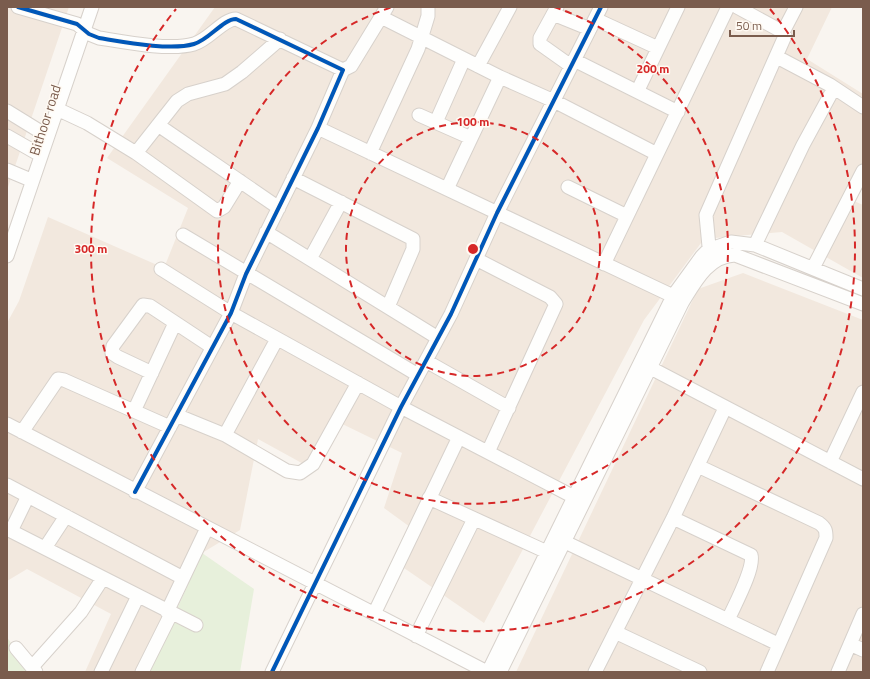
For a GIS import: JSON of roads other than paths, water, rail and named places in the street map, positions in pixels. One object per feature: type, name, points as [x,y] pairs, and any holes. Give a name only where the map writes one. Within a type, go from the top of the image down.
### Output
[{"type":"street","points":[[18,7],[80,27],[89,34],[99,38],[158,45],[184,46],[205,40],[228,20],[234,7]]},
{"type":"street","name":"Bithoor road","points":[[7,233],[41,132],[80,27],[83,7]]},
{"type":"street","points":[[7,256],[57,109],[80,27],[92,7]]},
{"type":"street","points":[[370,153],[422,39],[428,16],[428,7]]},
{"type":"street","points":[[478,66],[510,7]]},
{"type":"street","points":[[638,90],[678,7]]},
{"type":"street","points":[[604,264],[728,7]]},
{"type":"street","points":[[737,7],[783,32]]},
{"type":"street","points":[[711,264],[708,250],[706,215],[777,57],[785,36],[783,32],[796,7]]},
{"type":"street","points":[[658,48],[595,18],[555,10],[540,38],[540,44],[573,63],[638,90],[678,112]]},
{"type":"street","points":[[136,492],[231,314],[246,274],[318,128],[343,70],[351,66],[384,12],[422,39],[500,77],[554,101],[657,154]]},
{"type":"street","points":[[272,672],[401,407],[438,338],[497,213],[595,18]]},
{"type":"street","points":[[228,20],[240,20],[343,70]]},
{"type":"street","points":[[136,153],[177,101],[188,94],[225,84],[242,72],[280,39]]},
{"type":"street","points":[[777,57],[834,88],[863,107]]},
{"type":"street","points":[[436,122],[464,59]]},
{"type":"street","points":[[447,189],[500,77]]},
{"type":"street","points":[[755,246],[803,145],[834,88]]},
{"type":"street","points":[[57,109],[87,123],[136,153],[217,211],[224,207],[240,181]]},
{"type":"street","points":[[7,111],[41,132]]},
{"type":"street","points":[[419,115],[471,138]]},
{"type":"street","points":[[158,125],[279,208]]},
{"type":"street","points":[[318,128],[673,296]]},
{"type":"street","points":[[7,136],[35,152]]},
{"type":"street","points":[[7,170],[26,178]]},
{"type":"street","points":[[813,268],[863,172]]},
{"type":"street","points":[[293,178],[413,239],[413,249],[388,307]]},
{"type":"street","points":[[568,187],[627,216]]},
{"type":"street","points":[[310,259],[341,202]]},
{"type":"street","points":[[266,232],[438,338]]},
{"type":"street","points":[[183,235],[246,274],[418,375]]},
{"type":"street","points":[[500,672],[565,542],[645,365],[673,296],[692,268],[708,250],[730,242],[755,246],[863,289]]},
{"type":"street","points":[[7,424],[136,492],[488,672],[574,497],[645,365],[695,282],[711,264],[719,258],[735,255],[863,304]]},
{"type":"street","points":[[476,259],[555,302],[555,309],[488,452]]},
{"type":"street","points":[[161,269],[231,314],[401,407],[574,497]]},
{"type":"street","points":[[152,373],[112,353],[113,346],[143,305],[150,306],[212,348]]},
{"type":"street","points":[[134,411],[175,323]]},
{"type":"street","points":[[225,435],[277,339]]},
{"type":"street","points":[[426,361],[509,408]]},
{"type":"street","points":[[645,365],[863,479]]},
{"type":"street","points":[[22,432],[58,379],[64,380],[170,427]]},
{"type":"street","points":[[176,415],[225,435],[287,471],[300,473],[313,464],[358,383]]},
{"type":"street","points":[[830,462],[863,392]]},
{"type":"street","points":[[594,672],[673,518],[725,408]]},
{"type":"street","points":[[374,614],[459,437]]},
{"type":"street","points":[[698,466],[825,527],[826,538],[766,672]]},
{"type":"street","points":[[7,485],[183,578]]},
{"type":"street","points":[[28,496],[9,530],[196,625]]},
{"type":"street","points":[[429,498],[547,552]]},
{"type":"street","points":[[45,548],[66,516]]},
{"type":"street","points":[[673,518],[751,554],[752,559],[750,568],[728,620]]},
{"type":"street","points":[[416,636],[474,519]]},
{"type":"street","points":[[142,672],[170,613],[183,578],[207,528]]},
{"type":"street","points":[[565,542],[778,644]]},
{"type":"street","points":[[16,648],[34,669],[81,612],[103,578]]},
{"type":"street","points":[[101,672],[138,596]]},
{"type":"street","points":[[838,672],[863,614]]},
{"type":"street","points":[[615,632],[700,672]]},
{"type":"street","points":[[850,644],[863,650]]}]
